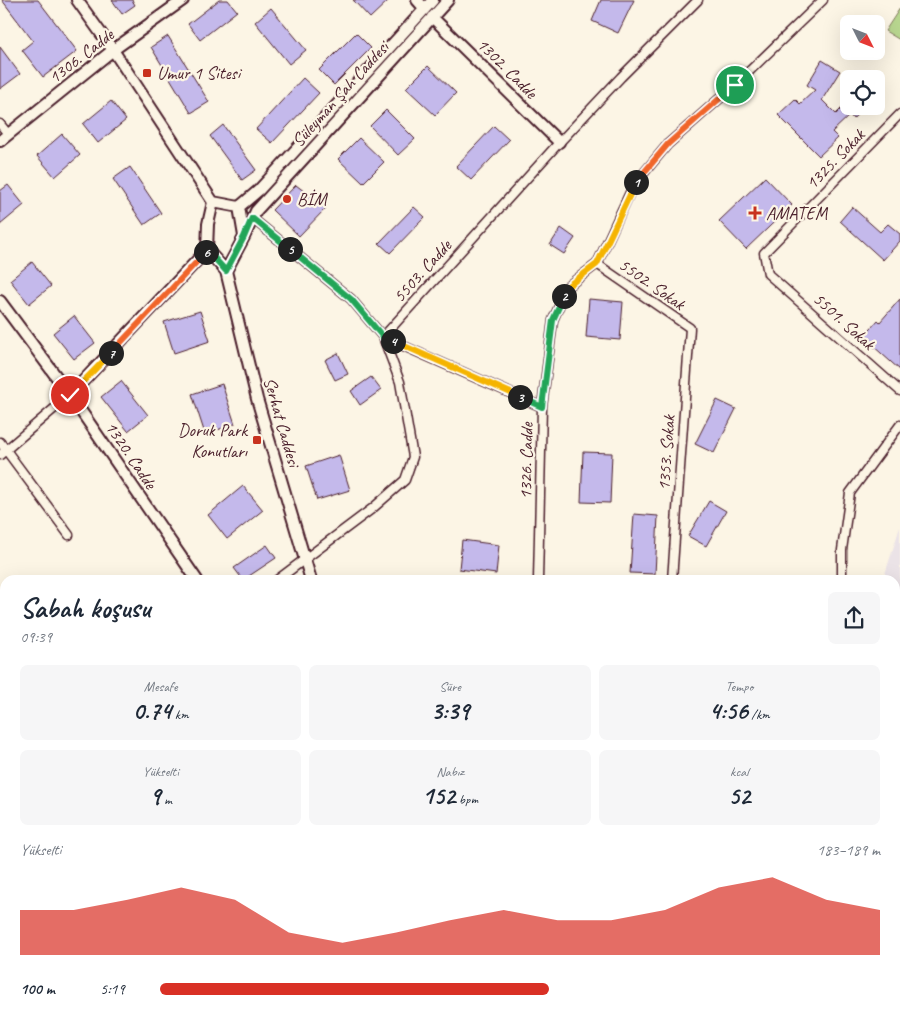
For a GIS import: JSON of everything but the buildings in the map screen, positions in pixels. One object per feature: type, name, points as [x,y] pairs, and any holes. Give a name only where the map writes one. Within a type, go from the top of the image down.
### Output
[{"type":"main road","points":[[77,0],[113,50],[213,202],[239,207],[244,237],[226,271]]},
{"type":"main road","name":"1306. Cadde","points":[[4,138],[113,50],[183,0]]},
{"type":"main road","name":"1302. Cadde","points":[[417,0],[559,142]]},
{"type":"main road","name":"Süleyman Şah Caddesi","points":[[244,237],[254,214],[429,13],[433,0]]},
{"type":"main road","name":"Süleyman Şah Caddesi","points":[[239,207],[259,190],[429,13],[448,0]]},
{"type":"main road","points":[[70,395],[207,250],[208,224],[213,202]]},
{"type":"main road","name":"Serhat Caddesi","points":[[207,250],[226,271],[257,398],[310,575]]},
{"type":"main road","name":"1320. Cadde","points":[[0,302],[70,395],[194,575]]},
{"type":"street","name":"5503. Cadde","points":[[383,337],[559,142],[698,0]]},
{"type":"street","name":"1326. Cadde","points":[[538,575],[542,407],[553,320],[568,286],[597,264],[633,186],[668,144],[735,85],[822,0]]},
{"type":"street","name":"1325. Sokak","points":[[768,274],[764,253],[900,114]]},
{"type":"street","points":[[0,124],[4,138]]},
{"type":"street","points":[[254,214],[351,299],[383,337],[400,382],[413,456],[405,480],[373,508],[284,575]]},
{"type":"street","name":"5502. Sokak","points":[[597,264],[690,328]]},
{"type":"street","name":"5501. Sokak","points":[[768,274],[900,391]]},
{"type":"street","name":"1353. Sokak","points":[[672,575],[690,328]]},
{"type":"street","points":[[383,337],[542,407]]},
{"type":"street","points":[[3,453],[70,395]]},
{"type":"street","points":[[842,575],[842,550],[850,493],[900,425]]},
{"type":"street","points":[[0,442],[3,453],[69,534]]},
{"type":"shaded area","points":[[900,527],[900,575],[885,575]]},
{"type":"green space","points":[[900,8],[900,40],[885,31]]},
{"type":"place","name":"Umur 1 Sitesi","points":[[147,73]]},
{"type":"place","name":"BİM","points":[[287,199]]},
{"type":"place","name":"AMATEM","points":[[755,213]]},
{"type":"place","name":"Doruk Park Konutları","points":[[257,440]]},
{"type":"route","points":[[70,395],[207,250],[226,271],[252,218],[351,299],[383,337],[542,407],[553,320],[568,286],[597,264],[633,186],[668,144],[735,85]]}]
